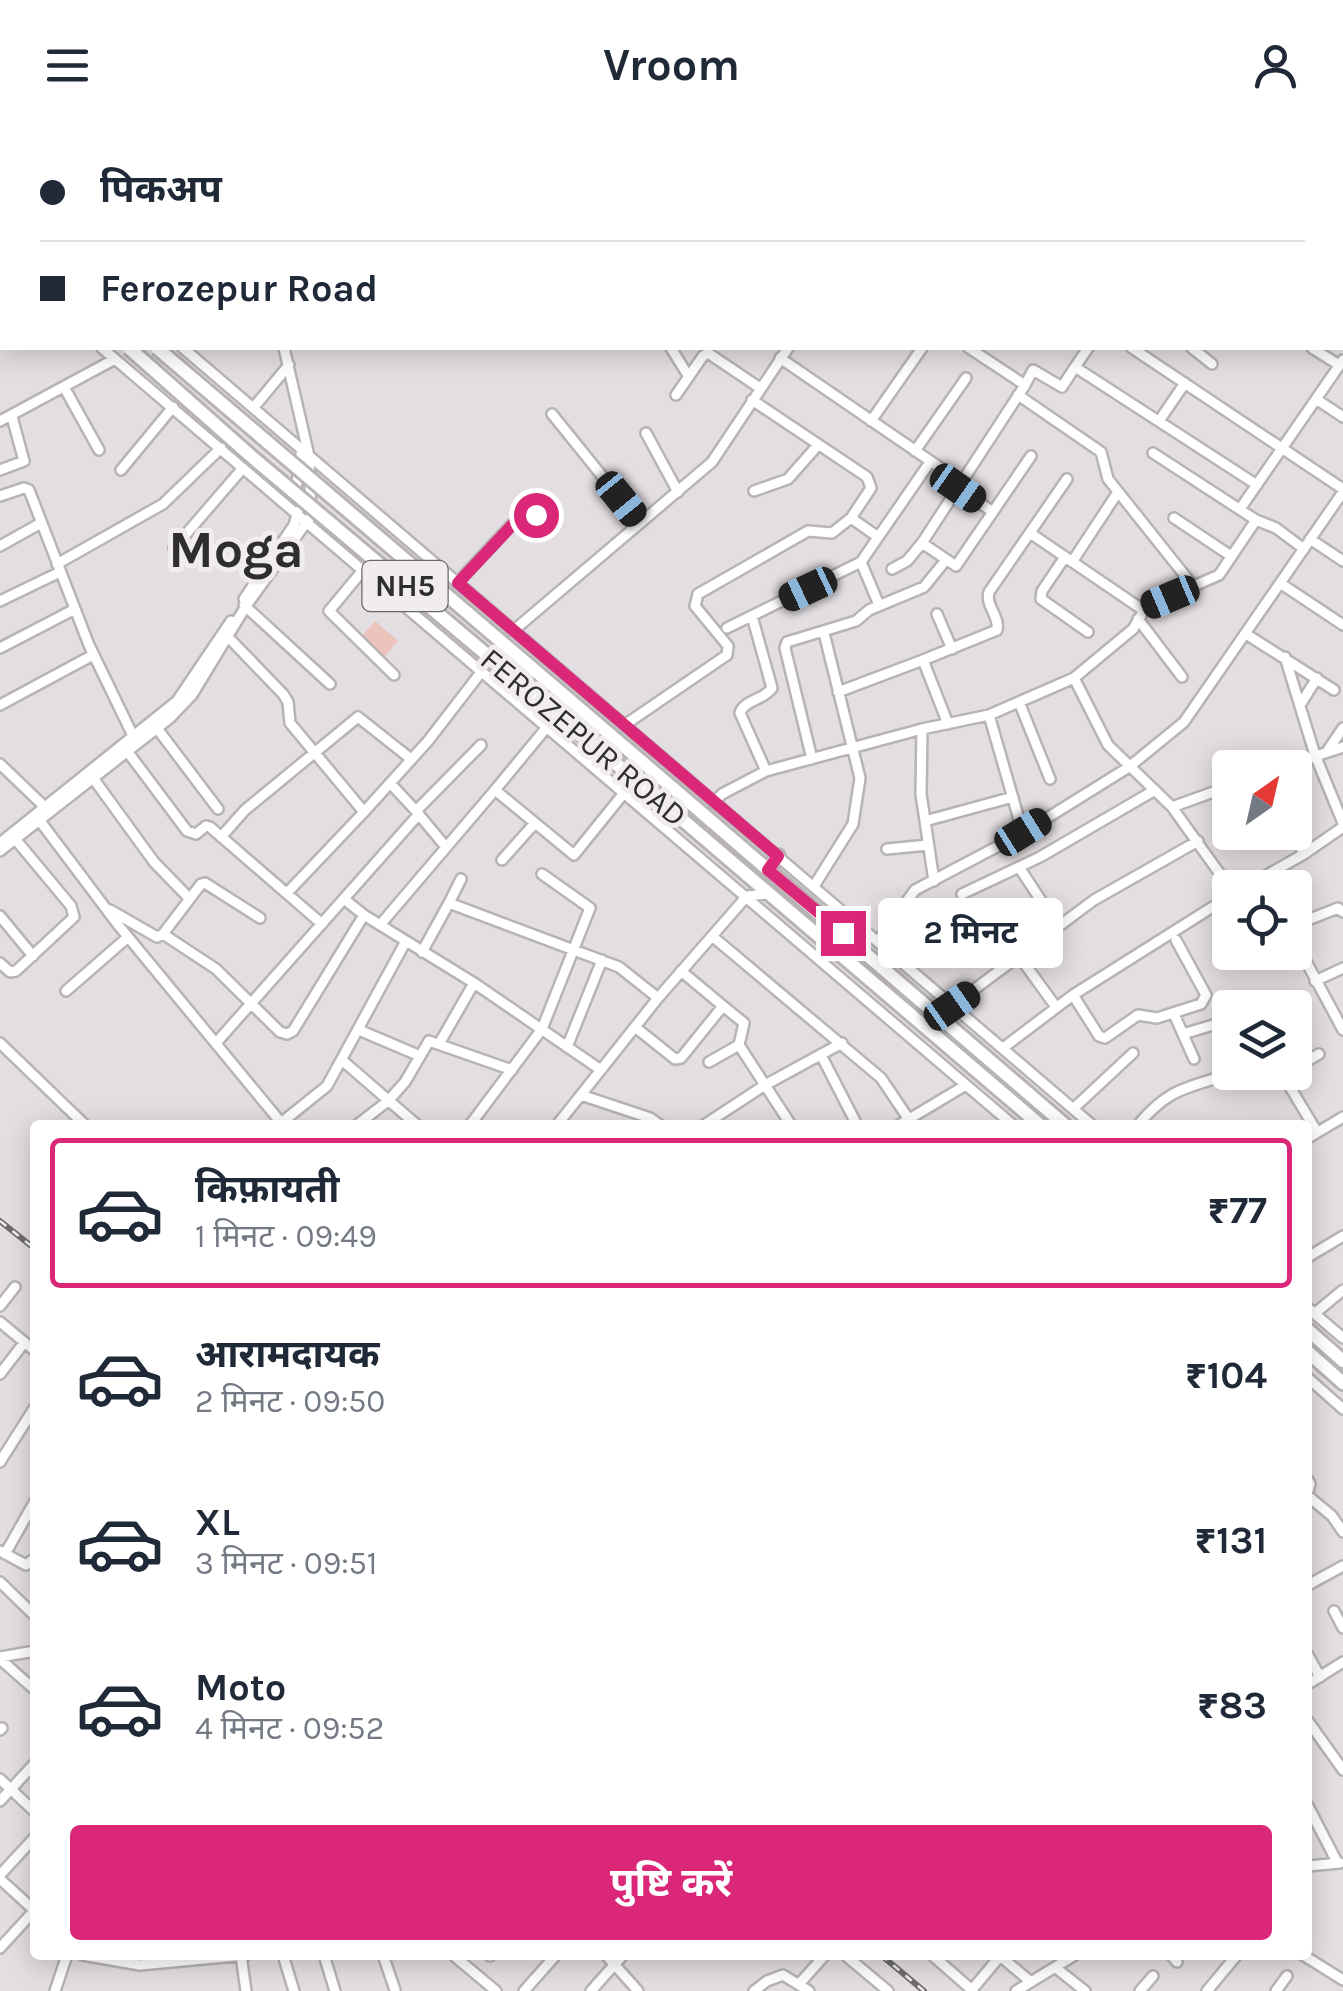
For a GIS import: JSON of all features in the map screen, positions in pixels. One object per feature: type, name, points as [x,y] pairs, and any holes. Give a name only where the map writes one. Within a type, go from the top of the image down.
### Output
[{"type":"highway","name":"FEROZEPUR ROAD","points":[[131,350],[252,457],[1034,1120]]},
{"type":"highway","name":"FEROZEPUR ROAD","points":[[160,350],[1060,1120]]},
{"type":"highway","points":[[768,870],[778,856]]},
{"type":"highway","points":[[1312,1333],[1343,1360]]},
{"type":"highway","points":[[1312,1355],[1343,1382]]},
{"type":"street","points":[[105,350],[1007,1120]]},
{"type":"street","points":[[185,350],[1086,1120]]},
{"type":"street","points":[[0,851],[177,701],[244,605],[309,522],[304,435],[285,350]]},
{"type":"street","points":[[671,350],[688,377]]},
{"type":"street","points":[[514,631],[712,462],[786,350]]},
{"type":"street","points":[[871,421],[921,350]]},
{"type":"street","points":[[972,350],[1025,385]]},
{"type":"street","points":[[892,569],[907,561],[922,543],[1033,370],[1062,387],[1087,350]]},
{"type":"street","points":[[878,942],[910,894],[1023,832],[1129,767],[1188,717],[1343,490],[1135,350]]},
{"type":"street","points":[[1194,350],[1212,364]]},
{"type":"street","points":[[1240,509],[1340,368],[1315,350]]},
{"type":"street","points":[[676,395],[702,356],[708,354],[760,388]]},
{"type":"street","points":[[0,421],[115,358]]},
{"type":"street","points":[[780,358],[915,451],[993,512]]},
{"type":"street","points":[[254,408],[289,365]]},
{"type":"street","points":[[1075,367],[1257,485]]},
{"type":"street","points":[[915,451],[966,378]]},
{"type":"street","points":[[1159,422],[1185,383]]},
{"type":"street","points":[[64,386],[99,450]]},
{"type":"street","points":[[1018,395],[1102,452],[1108,478],[1194,586]]},
{"type":"street","points":[[1316,399],[1343,417]]},
{"type":"street","points":[[626,724],[728,655],[728,646],[695,606],[698,594],[808,531],[832,533],[851,518],[871,488],[870,480],[752,400]]},
{"type":"street","points":[[122,470],[173,407]]},
{"type":"street","points":[[552,414],[640,523]]},
{"type":"street","points":[[0,470],[24,461],[12,417]]},
{"type":"street","points":[[646,434],[678,492]]},
{"type":"street","points":[[754,490],[788,479],[818,445]]},
{"type":"street","points":[[0,602],[164,504],[221,448]]},
{"type":"street","points":[[0,843],[92,778],[192,695],[299,514],[294,490],[306,452]]},
{"type":"street","points":[[1153,452],[1256,520],[1343,561]]},
{"type":"street","points":[[922,543],[956,566],[1031,456]]},
{"type":"street","points":[[727,628],[861,562],[930,462]]},
{"type":"street","points":[[174,548],[243,468]]},
{"type":"street","points":[[838,692],[996,630],[998,624],[988,595],[1067,479]]},
{"type":"street","points":[[0,496],[27,488],[93,655],[134,740]]},
{"type":"street","points":[[1088,632],[1041,599],[1042,591],[1118,492]]},
{"type":"street","points":[[458,583],[516,521],[539,514],[546,507]]},
{"type":"street","points":[[851,518],[878,536]]},
{"type":"street","points":[[1174,518],[1231,556]]},
{"type":"street","points":[[714,804],[722,794],[766,771],[922,728],[989,716],[1074,678],[1133,629],[1141,614],[1219,575],[1256,520]]},
{"type":"street","points":[[0,546],[41,523]]},
{"type":"street","points":[[1030,533],[1141,614],[1182,677]]},
{"type":"street","points":[[812,758],[785,648],[789,641],[858,620],[866,611],[924,587],[946,560]]},
{"type":"street","points":[[861,562],[879,605]]},
{"type":"street","points":[[364,569],[328,611],[394,675]]},
{"type":"street","points":[[1280,583],[1343,625]]},
{"type":"street","points":[[244,605],[330,684]]},
{"type":"street","points":[[0,648],[75,609]]},
{"type":"street","points":[[938,614],[952,649]]},
{"type":"street","points":[[752,616],[772,688],[767,695],[744,706],[740,714],[766,771]]},
{"type":"street","points":[[814,886],[855,818],[860,778],[824,633]]},
{"type":"street","points":[[1246,634],[1334,690]]},
{"type":"street","points":[[228,637],[283,694],[290,723],[364,812]]},
{"type":"street","points":[[0,705],[93,655]]},
{"type":"street","points":[[1276,870],[1343,825],[1315,755],[1285,658]]},
{"type":"street","points":[[923,660],[948,724]]},
{"type":"street","points":[[288,894],[411,760],[482,671]]},
{"type":"street","points":[[1074,678],[1106,742],[1172,807],[1218,870]]},
{"type":"street","points":[[1300,704],[1317,678]]},
{"type":"street","points":[[1019,702],[1050,779]]},
{"type":"street","points":[[989,716],[1023,832]]},
{"type":"street","points":[[221,836],[246,810],[358,717],[411,760]]},
{"type":"street","points":[[380,925],[547,726]]},
{"type":"street","points":[[156,728],[218,809]]},
{"type":"street","points":[[922,728],[921,794],[934,882]]},
{"type":"street","points":[[1328,750],[1343,728]]},
{"type":"street","points":[[216,1043],[480,745]]},
{"type":"street","points":[[1312,756],[1343,746]]},
{"type":"street","points":[[127,750],[187,831],[196,834],[206,826],[221,836],[322,924]]},
{"type":"street","points":[[0,764],[48,810]]},
{"type":"street","points":[[92,778],[154,862],[189,898]]},
{"type":"street","points":[[390,783],[445,846]]},
{"type":"street","points":[[496,790],[574,854],[624,793]]},
{"type":"street","points":[[962,894],[1019,867],[1155,790]]},
{"type":"street","points":[[1172,807],[1212,793]]},
{"type":"street","points":[[925,822],[1012,797]]},
{"type":"street","points":[[40,821],[128,938],[279,1120]]},
{"type":"street","points":[[502,860],[536,822]]},
{"type":"street","points":[[0,964],[13,972],[71,922],[74,912],[16,840]]},
{"type":"street","points":[[952,1006],[1094,900],[1198,841]]},
{"type":"street","points":[[887,849],[928,845]]},
{"type":"street","points":[[1302,850],[1304,854]]},
{"type":"street","points":[[1019,867],[1058,925]]},
{"type":"street","points":[[474,1120],[542,1028],[590,908],[542,874]]},
{"type":"street","points":[[422,952],[461,879]]},
{"type":"street","points":[[104,906],[153,936],[162,934],[205,883],[260,918]]},
{"type":"street","points":[[564,1120],[658,998],[747,896],[767,894]]},
{"type":"street","points":[[344,899],[364,916],[542,1028],[601,1070]]},
{"type":"street","points":[[449,904],[619,967],[658,998]]},
{"type":"street","points":[[1003,1048],[1073,995],[1212,907]]},
{"type":"street","points":[[1312,918],[1338,908],[1343,912]]},
{"type":"street","points":[[0,916],[33,956]]},
{"type":"street","points":[[162,934],[216,968],[280,1032],[291,1033],[364,916]]},
{"type":"street","points":[[712,936],[885,1082],[903,1120]]},
{"type":"street","points":[[66,991],[128,938]]},
{"type":"street","points":[[1073,995],[1099,1036],[1105,1038],[1138,1015],[1152,1018],[1174,1014],[1206,999],[1176,940]]},
{"type":"street","points":[[287,1120],[327,1086],[406,942]]},
{"type":"street","points":[[1019,956],[1056,1007]]},
{"type":"street","points":[[567,1046],[602,960]]},
{"type":"street","points":[[1315,982],[1343,968]]},
{"type":"street","points":[[1309,970],[1343,1030]]},
{"type":"street","points":[[681,971],[744,1023],[740,1045],[788,1120]]},
{"type":"street","points":[[439,1044],[474,984]]},
{"type":"street","points":[[635,1028],[678,1060],[723,1006]]},
{"type":"street","points":[[1174,1014],[1194,1059]]},
{"type":"street","points":[[1183,1034],[1212,1024]]},
{"type":"street","points":[[359,1030],[420,1056]]},
{"type":"street","points":[[365,1120],[388,1102],[412,1072],[427,1042],[512,1070]]},
{"type":"street","points":[[712,1120],[842,1043]]},
{"type":"street","points":[[0,1044],[81,1120]]},
{"type":"street","points":[[709,1062],[740,1045]]},
{"type":"street","points":[[1073,1108],[1133,1054]]},
{"type":"street","points":[[1312,1058],[1319,1054]]},
{"type":"street","points":[[821,1055],[855,1120]]},
{"type":"street","points":[[343,1061],[410,1120]]},
{"type":"street","points":[[1143,1120],[1160,1102],[1185,1086],[1212,1078]]},
{"type":"street","points":[[909,1120],[966,1084]]},
{"type":"street","points":[[1293,1090],[1310,1120]]},
{"type":"street","points":[[581,1094],[653,1120]]},
{"type":"street","points":[[1312,1135],[1343,1117]]},
{"type":"street","points":[[1312,1123],[1317,1132]]},
{"type":"street","points":[[1312,1255],[1343,1236]]},
{"type":"street","points":[[0,1306],[14,1286]]},
{"type":"street","points":[[1312,1310],[1343,1290]]},
{"type":"street","points":[[1312,1312],[1343,1338]]},
{"type":"street","points":[[0,1322],[30,1347]]},
{"type":"street","points":[[0,1374],[24,1343]]},
{"type":"street","points":[[1312,1383],[1343,1408]]},
{"type":"street","points":[[0,1462],[30,1415]]},
{"type":"street","points":[[1312,1497],[1336,1519],[1343,1532]]},
{"type":"street","points":[[30,1509],[3,1552],[26,1566],[30,1562]]},
{"type":"street","points":[[1312,1583],[1343,1566]]},
{"type":"street","points":[[0,1582],[30,1611]]},
{"type":"street","points":[[1334,1611],[1343,1628]]},
{"type":"street","points":[[0,1658],[30,1652]]},
{"type":"street","points":[[0,1658],[30,1685]]},
{"type":"street","points":[[1312,1662],[1320,1676]]},
{"type":"street","points":[[1312,1681],[1343,1662]]},
{"type":"street","points":[[1312,1727],[1342,1766]]},
{"type":"street","points":[[0,1801],[30,1769]]},
{"type":"street","points":[[0,1779],[30,1807]]},
{"type":"street","points":[[1312,1813],[1340,1863],[1312,1866]]},
{"type":"street","points":[[30,1843],[0,1877],[30,1906]]},
{"type":"street","points":[[0,1948],[30,1916]]},
{"type":"street","points":[[56,1991],[65,1960]]},
{"type":"street","points":[[111,1960],[140,1965],[192,1960]]},
{"type":"street","points":[[243,1960],[246,1991]]},
{"type":"street","points":[[285,1960],[294,1991]]},
{"type":"street","points":[[325,1960],[334,1991]]},
{"type":"street","points":[[385,1960],[395,1990]]},
{"type":"street","points":[[459,1960],[496,1991]]},
{"type":"street","points":[[524,1991],[552,1960]]},
{"type":"street","points":[[611,1960],[638,1991]]},
{"type":"street","points":[[591,1991],[619,1960]]},
{"type":"street","points":[[800,1983],[821,1960]]},
{"type":"street","points":[[851,1960],[888,1991]]},
{"type":"street","points":[[938,1960],[972,1991],[996,1960]]},
{"type":"street","points":[[943,1964],[947,1960]]},
{"type":"street","points":[[1006,1960],[1031,1982]]},
{"type":"street","points":[[1055,1960],[1078,1989]]},
{"type":"street","points":[[1016,1991],[1068,1960]]},
{"type":"street","points":[[1207,1991],[1233,1960]]},
{"type":"street","points":[[1311,1960],[1343,1980]]},
{"type":"street","points":[[754,1991],[783,1975],[808,1991]]},
{"type":"street","points":[[1140,1991],[1154,1976]]},
{"type":"street","points":[[1280,1990],[1286,1976]]},
{"type":"shaded area","points":[[375,621],[398,641],[384,657],[361,637]]},
{"type":"railway","points":[[0,1221],[30,1245]]},
{"type":"railway","points":[[887,1960],[924,1991]]},
{"type":"district","name":"Moga","points":[[236,549]]},
{"type":"route","points":[[536,515],[516,521],[458,583],[778,856],[768,870],[843,933]]}]
